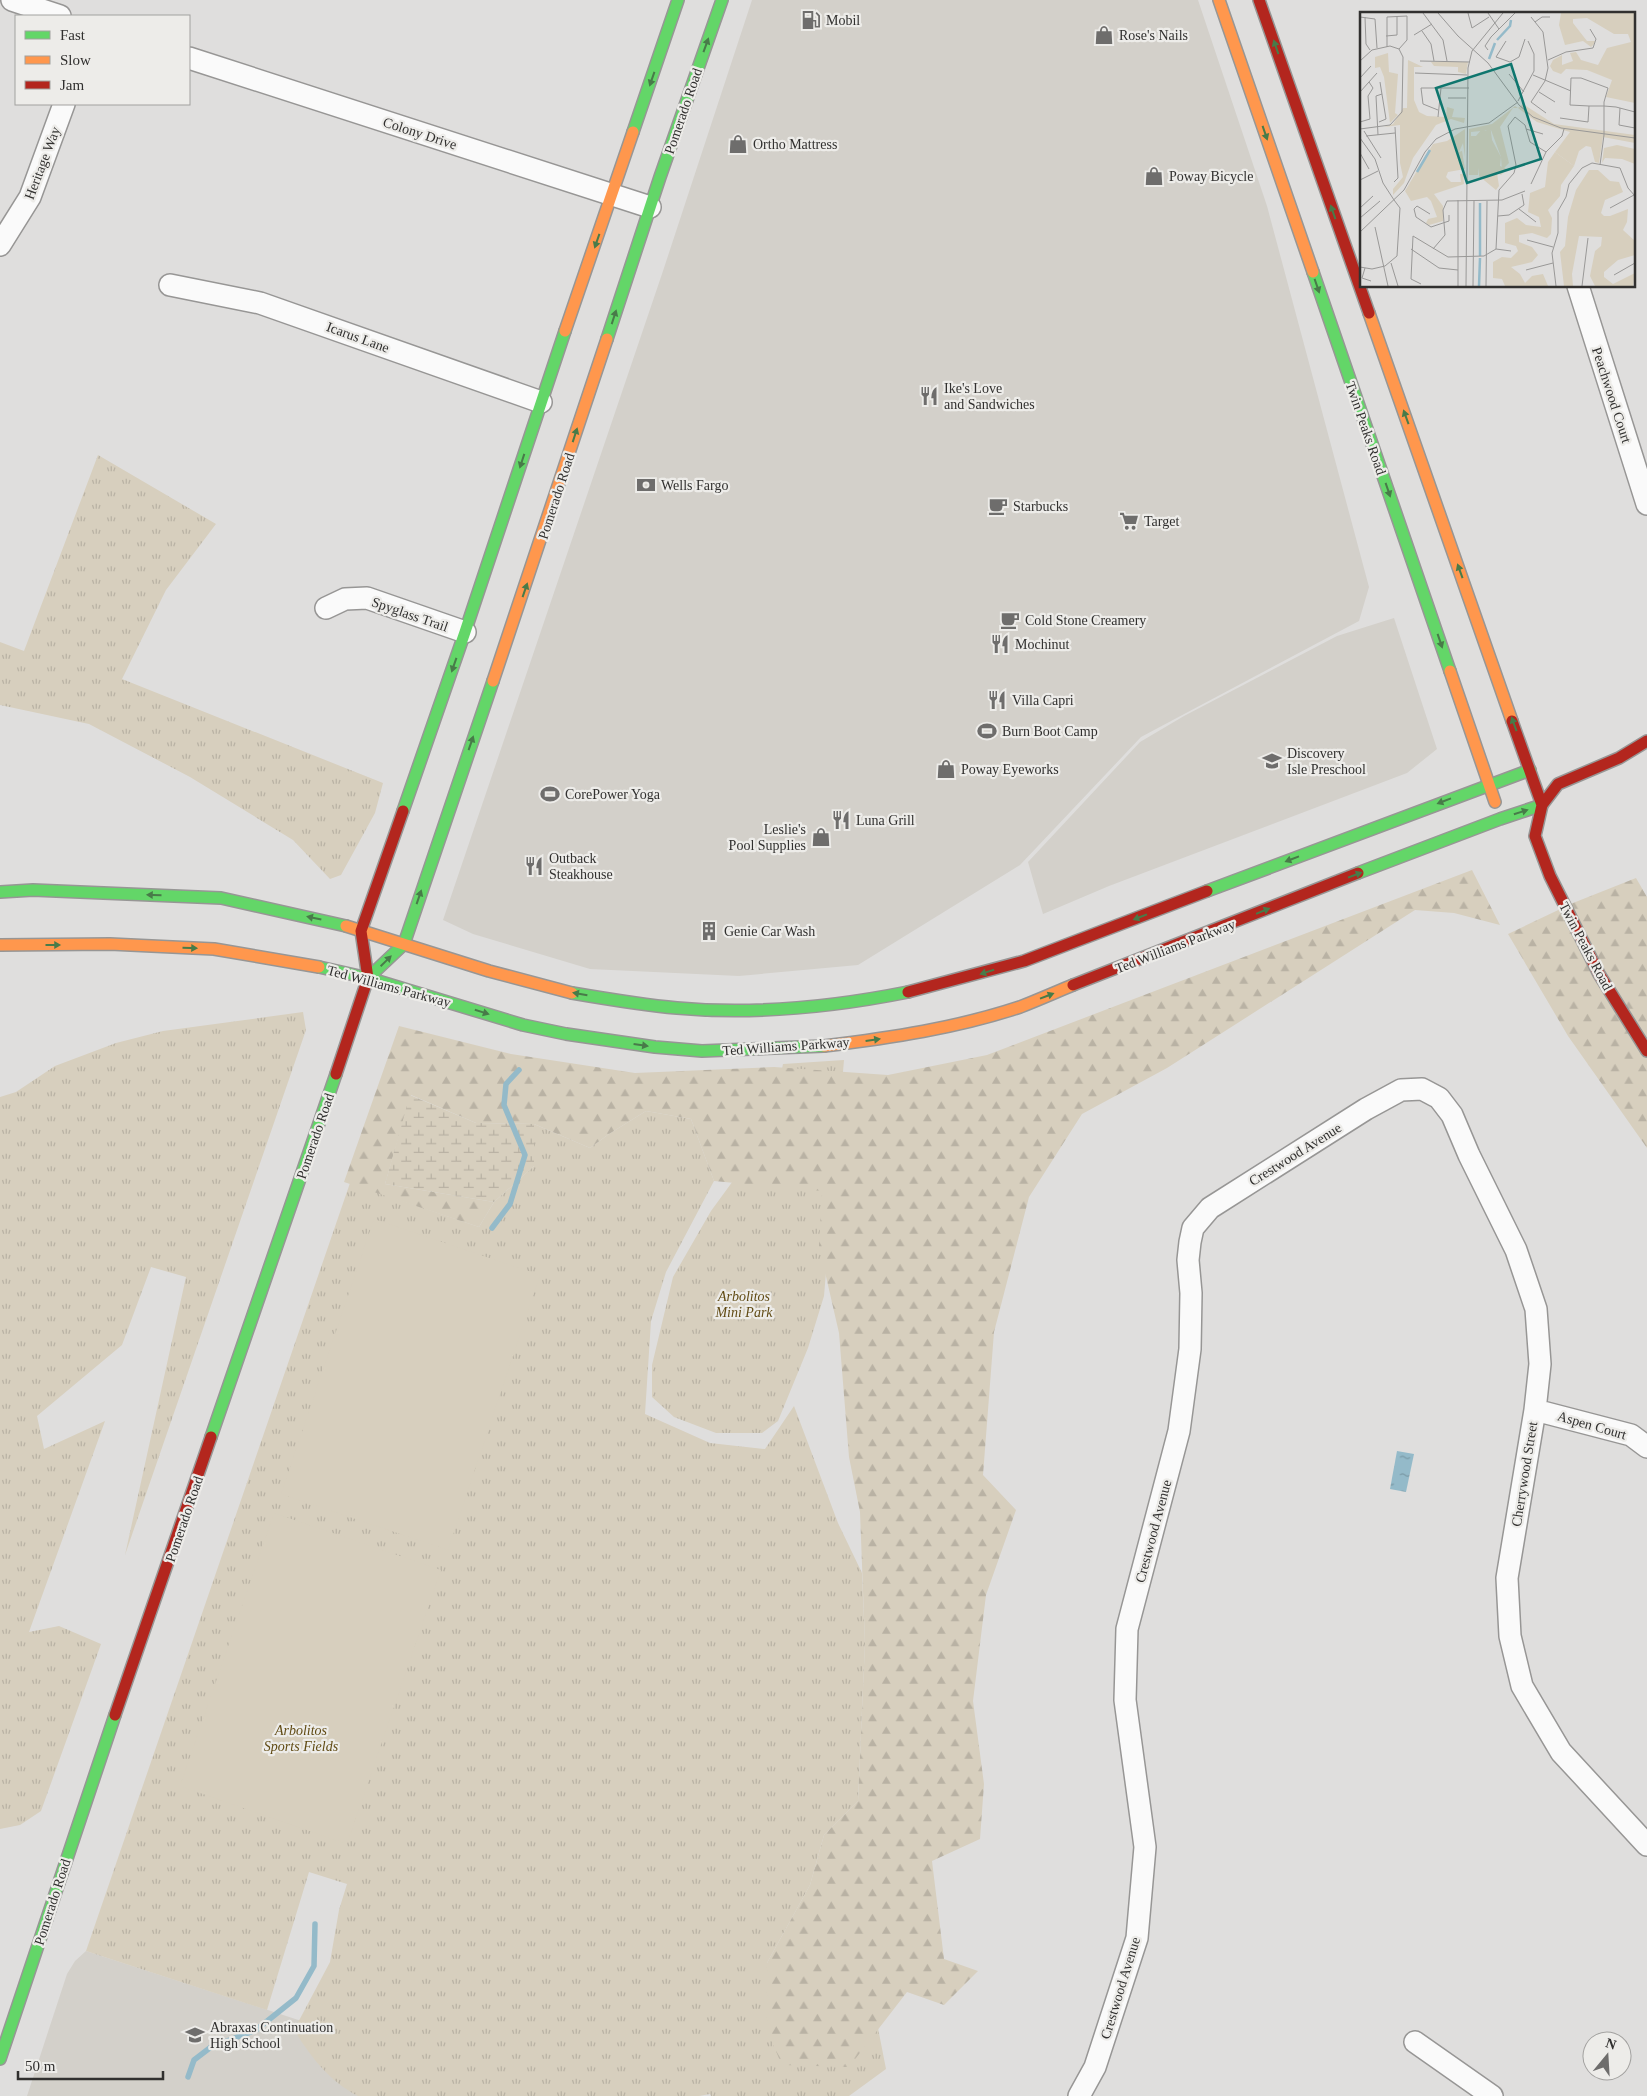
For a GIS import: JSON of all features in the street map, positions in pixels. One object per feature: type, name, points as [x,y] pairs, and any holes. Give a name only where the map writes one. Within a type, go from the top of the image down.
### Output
[{"type":"main road","name":"Pomerado Road","points":[[0,2059],[69,1850],[368,978],[361,931],[466,632],[541,402],[678,0]]},
{"type":"main road","name":"Pomerado Road","points":[[368,978],[404,944],[527,582],[650,207],[722,0]]},
{"type":"main road","name":"Twin Peaks Road","points":[[1219,0],[1500,819]]},
{"type":"main road","points":[[1260,0],[1360,287]]},
{"type":"main road","points":[[1249,86],[1260,83]]},
{"type":"main road","points":[[1360,288],[1542,805]]},
{"type":"main road","points":[[1350,295],[1366,324],[1376,333]]},
{"type":"main road","points":[[1500,819],[1527,832],[1542,805],[1558,784],[1619,758],[1647,741]]},
{"type":"main road","points":[[0,892],[34,890],[221,898],[333,922],[528,982],[568,992],[679,1008],[743,1010],[821,1006],[873,999],[943,985],[1024,961],[1530,770],[1558,784]]},
{"type":"main road","name":"Ted Williams Parkway","points":[[0,945],[110,944],[214,949],[320,967],[368,978],[522,1025],[566,1034],[655,1047],[732,1051],[791,1048],[854,1042],[944,1027],[1019,1006],[1500,819],[1542,805]]},
{"type":"main road","name":"Twin Peaks Road","points":[[1527,832],[1599,974],[1647,1051]]},
{"type":"street","points":[[12,0],[57,15]]},
{"type":"street","name":"Colony Drive","points":[[190,58],[650,207]]},
{"type":"street","name":"Heritage Way","points":[[0,245],[30,197],[64,105]]},
{"type":"street","name":"Icarus Lane","points":[[170,285],[260,303],[541,402]]},
{"type":"street","name":"Peachwood Court","points":[[1579,288],[1647,504]]},
{"type":"street","name":"Spyglass Trail","points":[[326,608],[345,599],[367,598],[466,632]]},
{"type":"street","name":"Cherrywood Street","points":[[1422,1089],[1439,1098],[1452,1115],[1476,1170],[1516,1250],[1536,1309],[1540,1364],[1535,1410],[1508,1578],[1510,1636],[1522,1686],[1561,1752],[1647,1846]]},
{"type":"street","name":"Crestwood Avenue","points":[[1079,2096],[1095,2067],[1137,1938],[1145,1847],[1125,1700],[1127,1629],[1180,1431],[1190,1349],[1191,1293],[1188,1260],[1193,1228],[1210,1208],[1366,1109],[1401,1090],[1422,1089]]},
{"type":"street","name":"Aspen Court","points":[[1535,1410],[1630,1435],[1647,1447]]},
{"type":"street","points":[[1415,2042],[1492,2096]]},
{"type":"shaded area","points":[[752,0],[1198,0],[1267,206],[1369,587],[1359,621],[1141,737],[1020,865],[858,965],[739,976],[590,969],[473,934],[443,920],[663,271]]},
{"type":"shaded area","name":"Discovery Isle Preschool","points":[[1394,618],[1437,749],[1407,773],[1109,886],[1043,914],[1028,862],[1140,742],[1184,716],[1337,636]]},
{"type":"shaded area","name":"Abraxas Continuation High School","points":[[86,1951],[532,2096],[27,2096],[67,1974],[75,1961]]},
{"type":"green space","points":[[98,455],[216,524],[166,590],[122,679],[383,783],[375,813],[341,875],[330,879],[293,840],[190,777],[89,724],[0,705],[0,642],[24,651]]},
{"type":"green space","points":[[1472,870],[1500,925],[1454,913],[1415,910],[1167,1068],[1082,1114],[1029,1197],[994,1332],[983,1475],[1016,1510],[986,1595],[973,1701],[984,1784],[980,1839],[932,1861],[944,1959],[978,1971],[944,2005],[907,1992],[849,2067],[782,2065],[767,2031],[767,1963],[810,1885],[824,1835],[858,1801],[865,1643],[860,1512],[849,1457],[839,1333],[819,1246],[822,1191],[714,1181],[691,1119],[646,1111],[590,1148],[534,1124],[476,1123],[411,1095],[385,1184],[494,1202],[479,1227],[344,1182],[399,1026],[511,1054],[635,1073],[774,1067],[888,1075],[987,1055]]},
{"type":"green space","points":[[1636,878],[1647,897],[1647,1148],[1568,1036],[1508,934],[1573,903]]},
{"type":"green space","points":[[303,1012],[306,1030],[125,1555],[186,1277],[151,1267],[122,1345],[37,1416],[44,1449],[105,1421],[29,1632],[59,1626],[101,1644],[41,1811],[20,1825],[0,1829],[0,1097],[16,1092],[55,1066],[116,1043],[163,1031]]},
{"type":"green space","name":"Arbolitos Mini Park","points":[[844,1060],[824,1296],[808,1348],[778,1421],[762,1433],[716,1433],[674,1417],[652,1397],[652,1365],[673,1277],[711,1211],[757,1148],[774,1107],[783,1064]]},
{"type":"green space","points":[[410,1095],[476,1123],[534,1124],[534,1166],[494,1202],[385,1184]]},
{"type":"green space","name":"Arbolitos Sports Fields","points":[[646,1111],[691,1119],[714,1181],[666,1272],[651,1321],[645,1414],[710,1443],[765,1449],[794,1406],[838,1523],[862,1573],[865,1643],[858,1801],[824,1835],[810,1885],[767,1963],[848,2067],[878,2028],[886,2069],[849,2096],[711,2096],[710,2094],[699,2096],[358,2096],[329,2076],[307,2050],[294,2030],[330,1962],[339,1910],[347,1884],[309,1872],[267,2010],[86,1951],[350,1183],[479,1227],[494,1202],[534,1166],[534,1124],[590,1148]]},
{"type":"green space","points":[[374,1219],[540,1275],[448,1550],[281,1494]]},
{"type":"green space","name":"Arbolitos Sports Fields","points":[[274,1513],[441,1570],[347,1844],[180,1786]]},
{"type":"water","points":[[1397,1451],[1414,1454],[1406,1492],[1390,1489]]},
{"type":"waterway","points":[[492,1228],[510,1204],[525,1155],[504,1105],[506,1084],[519,1070]]},
{"type":"waterway","points":[[188,2077],[194,2060],[211,2047],[256,2030],[296,1998],[314,1966],[315,1924]]},
{"type":"traffic: fast","points":[[633,132],[678,0]]},
{"type":"traffic: fast","points":[[607,339],[660,177],[722,0]]},
{"type":"traffic: fast","points":[[1313,272],[1450,671]]},
{"type":"traffic: fast","points":[[403,811],[465,632],[565,331]]},
{"type":"traffic: fast","points":[[368,978],[404,944],[493,681]]},
{"type":"traffic: fast","points":[[1207,891],[1530,770]]},
{"type":"traffic: fast","points":[[1358,873],[1542,805]]},
{"type":"traffic: fast","points":[[0,892],[33,890],[221,898],[346,926]]},
{"type":"traffic: fast","points":[[319,967],[368,978],[523,1025],[566,1034],[655,1047],[702,1051],[824,1046]]},
{"type":"traffic: fast","points":[[572,993],[664,1007],[735,1011],[822,1006],[908,992]]},
{"type":"traffic: fast","points":[[211,1437],[336,1074]]},
{"type":"traffic: fast","points":[[0,2059],[115,1715]]},
{"type":"traffic: slow","points":[[1219,0],[1313,272]]},
{"type":"traffic: slow","points":[[565,331],[633,132]]},
{"type":"traffic: slow","points":[[1369,313],[1512,721]]},
{"type":"traffic: slow","points":[[493,681],[607,339]]},
{"type":"traffic: slow","points":[[1450,671],[1495,802]]},
{"type":"traffic: slow","points":[[346,926],[489,971],[572,993]]},
{"type":"traffic: slow","points":[[0,945],[110,944],[214,949],[319,967]]},
{"type":"traffic: slow","points":[[824,1046],[898,1036],[972,1021],[1020,1007],[1073,985]]},
{"type":"traffic: jam","points":[[1259,0],[1360,287]]},
{"type":"traffic: jam","points":[[1360,288],[1369,313]]},
{"type":"traffic: jam","points":[[1512,721],[1542,805],[1535,836],[1550,876],[1599,974],[1647,1051]]},
{"type":"traffic: jam","points":[[1542,805],[1558,784],[1619,758],[1647,741]]},
{"type":"traffic: jam","points":[[336,1074],[368,978],[361,931],[403,811]]},
{"type":"traffic: jam","points":[[1073,985],[1358,873]]},
{"type":"traffic: jam","points":[[908,992],[1024,961],[1207,891]]},
{"type":"traffic: jam","points":[[115,1715],[211,1437]]},
{"type":"place","name":"Mobil","points":[[811,20]]},
{"type":"place","name":"Rose's Nails","points":[[1104,35]]},
{"type":"place","name":"Ortho Mattress","points":[[738,144]]},
{"type":"place","name":"Poway Bicycle","points":[[1154,176]]},
{"type":"place","name":"Ike's Love and Sandwiches","points":[[929,396]]},
{"type":"place","name":"Wells Fargo","points":[[646,485]]},
{"type":"place","name":"Starbucks","points":[[998,506]]},
{"type":"place","name":"Target","points":[[1129,521]]},
{"type":"place","name":"Cold Stone Creamery","points":[[1010,620]]},
{"type":"place","name":"Mochinut","points":[[1000,644]]},
{"type":"place","name":"Villa Capri","points":[[997,700]]},
{"type":"place","name":"Burn Boot Camp","points":[[987,731]]},
{"type":"place","name":"Discovery Isle Preschool","points":[[1272,761]]},
{"type":"place","name":"Poway Eyeworks","points":[[946,769]]},
{"type":"place","name":"CorePower Yoga","points":[[550,794]]},
{"type":"place","name":"Luna Grill","points":[[841,820]]},
{"type":"place","name":"Leslie's Pool Supplies","points":[[821,837]]},
{"type":"place","name":"Outback Steakhouse","points":[[534,866]]},
{"type":"place","name":"Genie Car Wash","points":[[709,931]]},
{"type":"place","name":"Abraxas Continuation High School","points":[[195,2035]]}]
